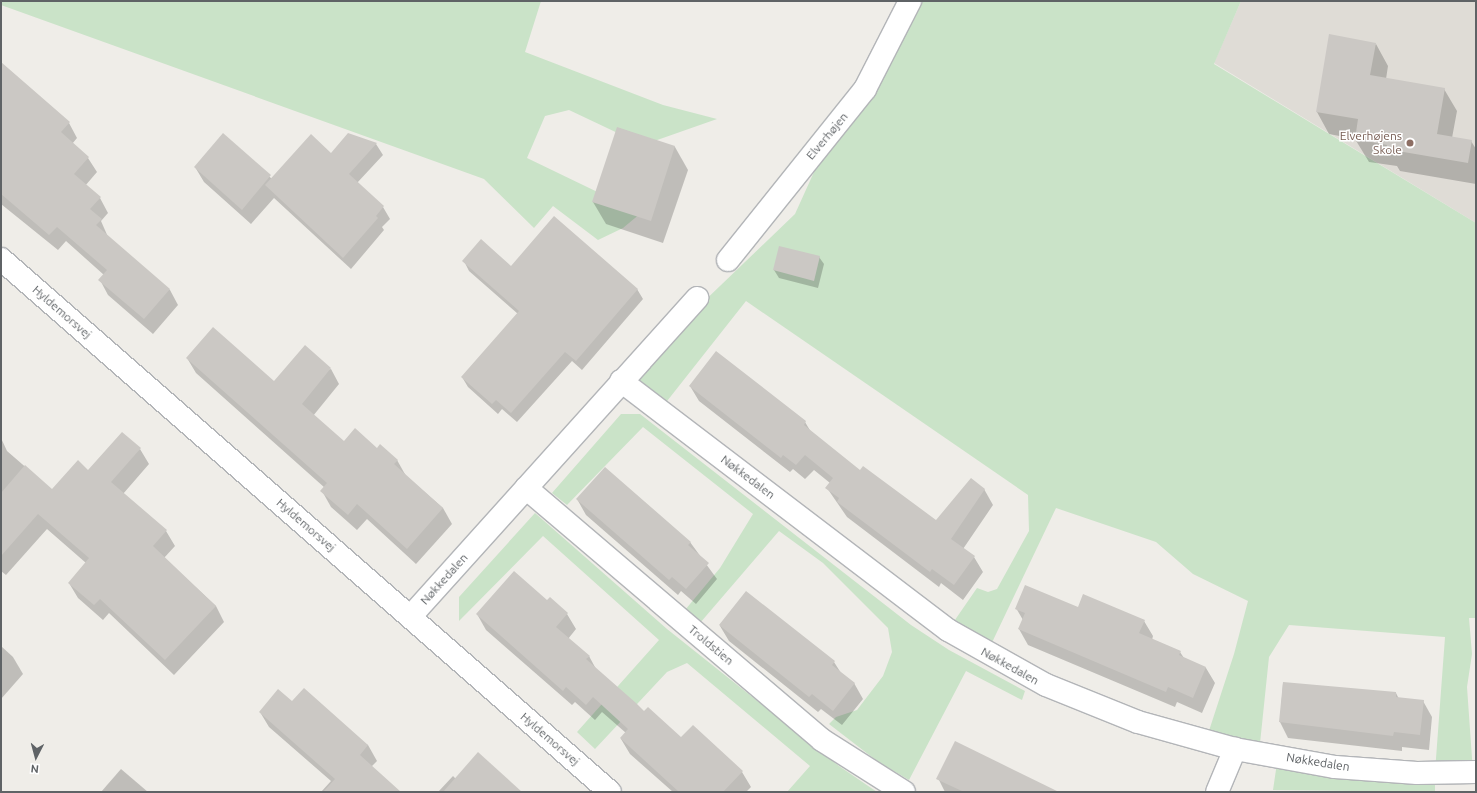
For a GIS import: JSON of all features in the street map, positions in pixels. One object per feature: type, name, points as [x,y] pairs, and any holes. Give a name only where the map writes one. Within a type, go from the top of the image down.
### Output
[{"type":"street","name":"Elverhøjen","points":[[728,260],[865,89],[910,1]]},
{"type":"street","name":"Hyldemorsvej","points":[[1,259],[411,616],[610,792]]},
{"type":"street","name":"Nøkkedalen","points":[[411,616],[697,298]]},
{"type":"street","name":"Nøkkedalen","points":[[621,381],[955,635],[1046,686],[1138,722],[1235,749],[1335,767],[1417,772],[1476,772]]},
{"type":"street","name":"Troldstien","points":[[526,488],[822,740],[904,792]]},
{"type":"street","points":[[1217,792],[1235,749]]},
{"type":"shaded area","name":"Elverhøjens Skole","points":[[1241,1],[1476,1],[1476,223],[1214,63]]},
{"type":"green space","points":[[1,1],[541,1],[525,52],[663,105],[717,119],[643,145],[569,110],[545,116],[527,158],[641,213],[623,228],[598,240],[553,206],[534,228],[484,179],[1,5]]},
{"type":"green space","points":[[909,1],[1241,1],[1214,64],[1476,223],[1476,618],[1469,618],[1472,654],[1467,687],[1473,772],[1435,772],[1445,637],[1289,625],[1269,657],[1259,753],[1206,740],[1234,654],[1248,601],[1193,574],[1156,542],[1056,508],[987,653],[948,630],[977,588],[988,592],[997,589],[1029,531],[1028,495],[746,301],[660,410],[621,381],[795,214],[833,130]]},
{"type":"green space","points":[[621,414],[640,414],[911,625],[949,650],[1025,691],[1022,700],[966,671],[909,780],[877,761],[829,724],[836,717],[857,710],[883,676],[892,652],[888,628],[823,563],[779,531],[700,623],[685,610],[720,568],[753,514],[643,427],[567,505],[552,493]]},
{"type":"green space","points":[[535,513],[667,629],[839,766],[877,792],[787,792],[810,766],[687,663],[667,672],[595,749],[577,732],[659,640],[543,536],[459,621],[459,597]]},
{"type":"green space","points":[[1278,756],[1435,772],[1435,792],[1273,790]]},
{"type":"building","points":[[1329,34],[1376,43],[1370,75],[1445,88],[1437,134],[1472,140],[1468,163],[1386,149],[1387,145],[1355,139],[1358,119],[1316,112]]},
{"type":"building","points":[[1,62],[70,122],[61,132],[89,157],[74,174],[101,197],[90,209],[102,219],[96,225],[170,289],[144,319],[98,280],[107,270],[57,227],[49,235],[1,194]]},
{"type":"building","points":[[617,127],[675,146],[651,221],[592,202]]},
{"type":"building","points":[[223,133],[271,175],[242,210],[194,167]]},
{"type":"building","points":[[348,133],[377,143],[349,174],[384,206],[376,216],[378,218],[343,258],[265,185],[311,134],[331,153]]},
{"type":"building","points":[[554,216],[638,289],[576,361],[565,352],[511,413],[496,400],[492,404],[461,377],[519,311],[462,261],[481,239],[511,266]]},
{"type":"building","points":[[779,246],[820,256],[814,281],[773,270]]},
{"type":"building","points":[[213,327],[274,381],[305,345],[331,368],[302,404],[344,441],[355,428],[377,448],[380,444],[398,460],[394,464],[443,508],[407,549],[357,504],[348,515],[320,491],[327,483],[186,358]]},
{"type":"building","points":[[716,351],[806,421],[804,425],[860,470],[863,466],[936,520],[971,478],[985,489],[951,539],[975,556],[954,585],[932,569],[930,572],[837,502],[839,498],[825,488],[833,478],[805,455],[796,465],[783,455],[781,458],[689,386]]},
{"type":"building","points":[[122,432],[141,448],[111,482],[167,530],[153,546],[216,606],[165,660],[100,599],[94,605],[68,583],[89,558],[38,514],[1,556],[1,493],[25,465],[52,489],[78,460],[88,470]]},
{"type":"building","points":[[605,467],[691,542],[688,545],[709,563],[686,589],[672,577],[669,580],[576,499]]},
{"type":"building","points":[[514,571],[547,600],[550,597],[568,613],[556,627],[590,656],[586,659],[644,711],[648,707],[681,737],[693,725],[743,771],[723,792],[679,792],[620,738],[628,729],[593,697],[586,705],[566,687],[563,691],[476,614]]},
{"type":"building","points":[[1025,585],[1078,607],[1083,594],[1145,620],[1139,633],[1181,651],[1179,655],[1206,667],[1193,698],[1168,687],[1166,692],[1018,629],[1025,613],[1015,609]]},
{"type":"building","points":[[746,591],[835,661],[832,665],[855,683],[833,711],[812,694],[809,697],[719,625]]},
{"type":"building","points":[[1283,682],[1396,692],[1396,697],[1424,700],[1420,735],[1394,732],[1393,736],[1279,722]]},
{"type":"building","points":[[304,688],[368,745],[360,755],[401,792],[323,792],[335,779],[259,712],[278,689],[292,701]]},
{"type":"building","points":[[955,741],[1059,792],[964,792],[936,779]]},
{"type":"building","points":[[478,752],[522,792],[443,792]]},
{"type":"place","name":"Elverhøjens Skole","points":[[1410,143]]}]
